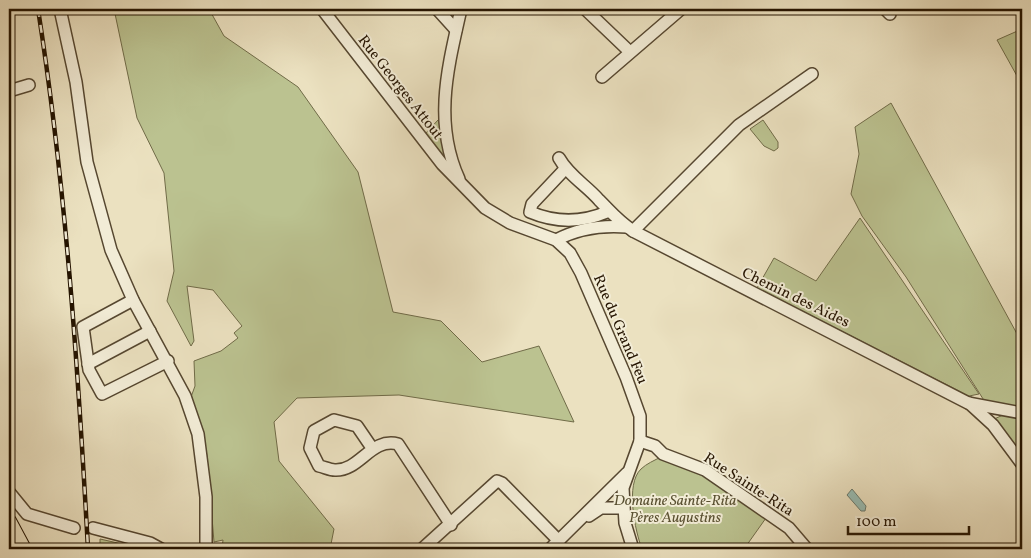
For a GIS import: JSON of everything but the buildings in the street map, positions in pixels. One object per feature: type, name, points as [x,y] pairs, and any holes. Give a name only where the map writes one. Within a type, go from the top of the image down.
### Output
[{"type":"main road","points":[[9,523],[24,549]]},
{"type":"street","points":[[60,9],[76,82],[87,162],[111,250],[133,300],[168,361],[185,396],[198,434],[204,469],[207,524],[206,549]]},
{"type":"street","name":"Rue Georges Attout","points":[[322,9],[440,160],[460,180]]},
{"type":"street","points":[[437,9],[456,30]]},
{"type":"street","points":[[460,180],[443,119],[443,104],[461,9]]},
{"type":"street","points":[[585,9],[630,52]]},
{"type":"street","points":[[602,77],[680,9]]},
{"type":"street","points":[[607,212],[589,219],[546,220],[530,212],[532,204],[562,163],[600,200],[607,212],[630,229],[739,125],[812,74]]},
{"type":"street","points":[[9,90],[29,85]]},
{"type":"street","name":"Rue du Grand Feu","points":[[460,180],[485,208],[510,223],[556,240],[570,253],[581,273],[626,377],[640,416],[640,441],[623,488],[622,508],[633,549]]},
{"type":"street","name":"Chemin des Aides","points":[[556,240],[572,231],[613,226],[630,229],[968,402],[1022,413]]},
{"type":"street","points":[[133,300],[83,327],[89,370],[102,394],[168,361]]},
{"type":"street","points":[[88,364],[150,331]]},
{"type":"street","points":[[968,402],[992,424],[1022,464]]},
{"type":"street","points":[[372,448],[358,426],[334,420],[314,431],[310,448],[319,466],[335,470],[350,465],[372,448],[388,441],[398,444],[451,525]]},
{"type":"street","name":"Rue Sainte-Rita","points":[[640,441],[655,446],[663,454],[705,470],[789,528],[807,549]]},
{"type":"street","points":[[550,549],[630,470]]},
{"type":"street","points":[[422,549],[497,482],[502,483],[563,537]]},
{"type":"street","points":[[9,492],[27,514],[74,528]]},
{"type":"street","points":[[563,537],[576,531],[594,511],[601,508],[622,508]]},
{"type":"street","points":[[9,523],[27,514]]},
{"type":"street","points":[[207,524],[211,533],[213,549]]},
{"type":"street","points":[[93,528],[150,543],[161,549]]},
{"type":"green space","points":[[114,9],[209,9],[224,36],[298,87],[358,172],[393,312],[441,321],[482,362],[539,346],[574,422],[399,395],[297,398],[274,422],[279,461],[334,529],[330,549],[222,549],[223,540],[214,542],[207,456],[203,434],[191,397],[195,386],[194,361],[221,351],[238,338],[234,333],[242,326],[213,290],[187,286],[194,341],[191,346],[167,301],[174,271],[164,173],[137,118]]},
{"type":"green space","points":[[1022,29],[1022,85],[997,40]]},
{"type":"green space","points":[[891,103],[1022,343],[1022,408],[985,402],[906,277],[862,216],[851,194],[859,154],[855,127]]},
{"type":"green space","points":[[438,120],[448,153],[442,157],[425,134]]},
{"type":"green space","points":[[763,120],[778,142],[778,148],[774,151],[764,146],[750,129]]},
{"type":"green space","points":[[860,218],[979,394],[969,396],[757,288],[774,258],[816,281]]},
{"type":"green space","points":[[1003,415],[1022,418],[1022,462],[992,420]]},
{"type":"green space","name":"Domaine Sainte-Rita Pères Augustins","points":[[661,457],[702,475],[766,518],[744,549],[642,549],[634,520],[633,485],[641,469]]},
{"type":"green space","points":[[100,539],[140,548],[141,549],[100,549]]},
{"type":"water","points":[[852,489],[866,506],[865,511],[861,511],[847,495]]},
{"type":"railway","points":[[38,9],[56,143],[70,278],[88,549]]}]
